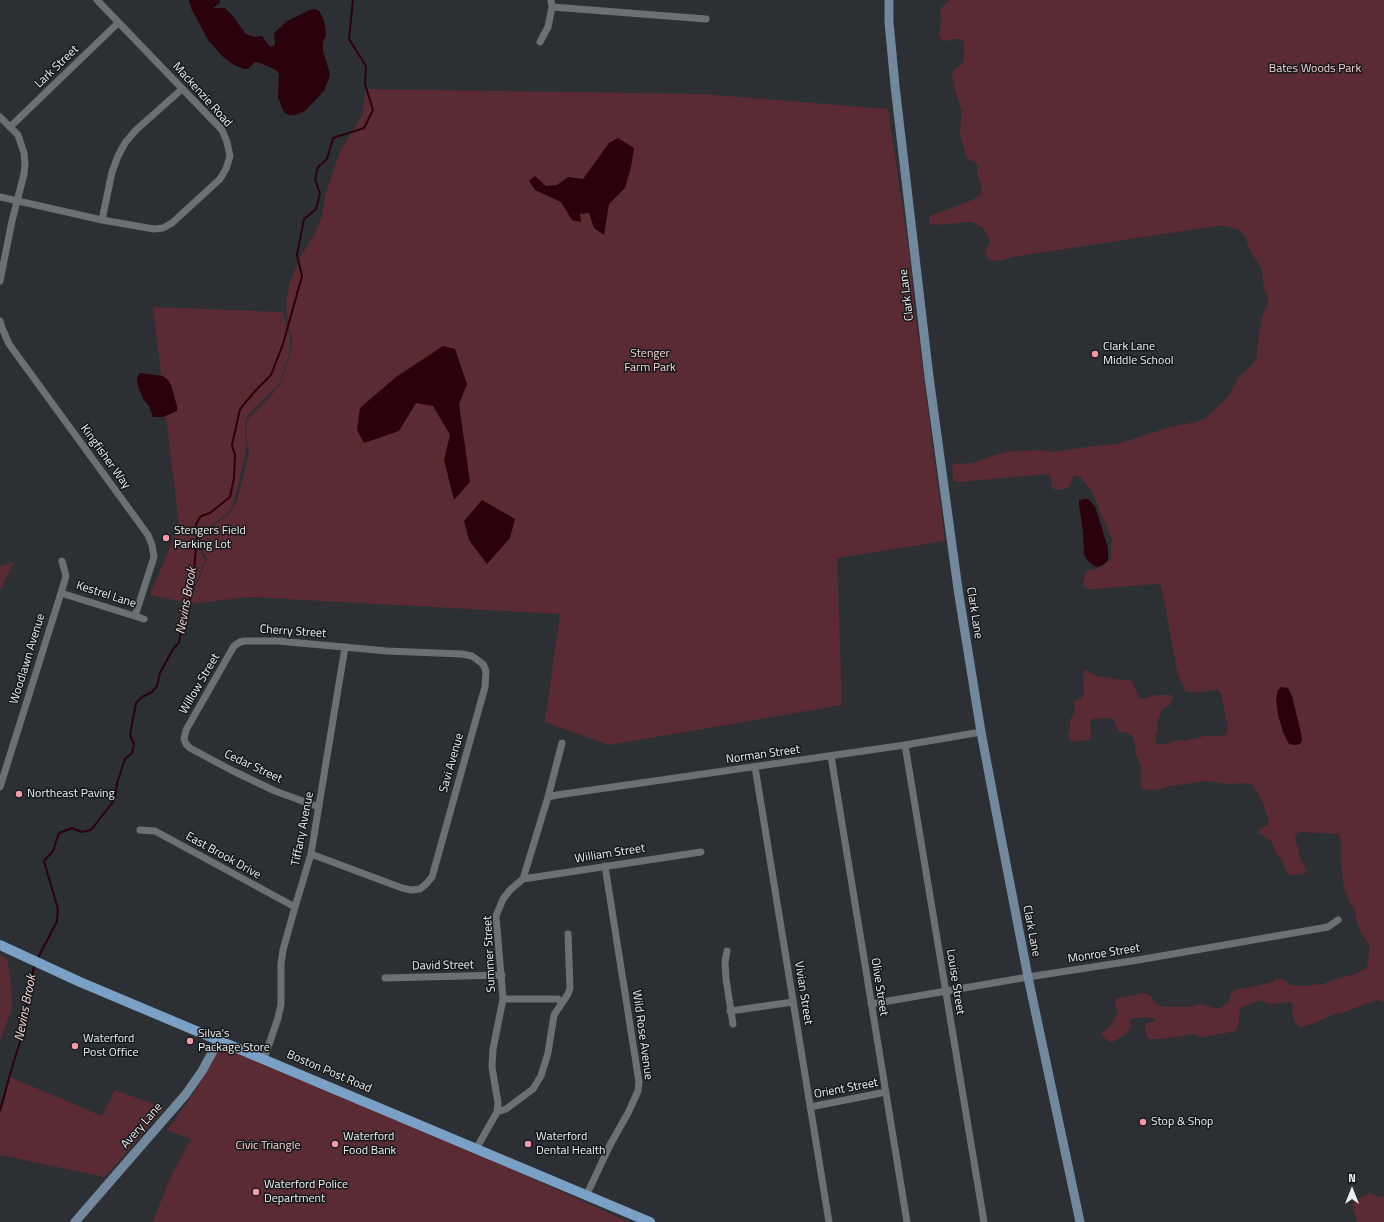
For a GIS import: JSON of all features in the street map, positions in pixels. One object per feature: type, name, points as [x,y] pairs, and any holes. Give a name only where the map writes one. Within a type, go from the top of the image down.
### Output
[{"type":"main road","name":"Clark Lane","points":[[889,0],[889,22],[895,86],[929,377],[953,552],[981,732],[1028,977],[1080,1222]]},
{"type":"main road","name":"Boston Post Road","points":[[0,945],[219,1040],[650,1222]]},
{"type":"main road","name":"Avery Lane","points":[[75,1222],[186,1094],[202,1071],[219,1040]]},
{"type":"street","name":"Mackenzie Road","points":[[0,197],[102,220],[154,229],[163,228],[172,223],[220,179],[226,169],[230,156],[228,142],[222,130],[97,0]]},
{"type":"street","points":[[540,42],[548,27],[552,3],[706,19]]},
{"type":"street","name":"Lark Street","points":[[10,127],[118,23]]},
{"type":"street","points":[[102,220],[112,172],[125,143],[136,130],[182,89]]},
{"type":"street","points":[[0,117],[18,135],[24,153],[24,174],[12,221],[0,281]]},
{"type":"street","name":"Kingfisher Way","points":[[0,320],[2,328],[10,344],[148,535],[152,545],[154,557],[135,616]]},
{"type":"street","name":"Woodlawn Avenue","points":[[0,785],[66,576],[62,561]]},
{"type":"street","name":"Kestrel Lane","points":[[61,593],[144,619]]},
{"type":"street","name":"Cherry Street","points":[[240,642],[252,640],[278,641],[345,647]]},
{"type":"street","name":"Willow Street","points":[[184,739],[186,730],[234,646],[240,642]]},
{"type":"street","name":"Tiffany Avenue","points":[[264,1059],[278,1018],[281,1004],[283,950],[311,854],[345,647]]},
{"type":"street","name":"Savi Avenue","points":[[311,854],[402,888],[420,890],[432,877],[485,687],[486,671],[482,664],[472,656],[462,654],[387,651],[345,647]]},
{"type":"street","name":"Norman Street","points":[[548,797],[905,745],[981,732]]},
{"type":"street","name":"Cedar Street","points":[[184,739],[190,748],[231,770],[275,791],[319,807]]},
{"type":"street","points":[[523,879],[548,797],[562,742]]},
{"type":"street","name":"Louise Street","points":[[905,745],[984,1222]]},
{"type":"street","name":"Olive Street","points":[[831,756],[907,1222]]},
{"type":"street","name":"Vivian Street","points":[[755,767],[829,1222]]},
{"type":"street","name":"East Brook Drive","points":[[140,830],[155,831],[295,907]]},
{"type":"street","name":"William Street","points":[[523,879],[701,852]]},
{"type":"street","name":"Wild Rose Avenue","points":[[586,1196],[610,1145],[628,1113],[638,1091],[639,1082],[604,866]]},
{"type":"street","name":"Summer Street","points":[[497,1112],[498,1103],[492,1067],[493,1049],[503,999],[496,916],[503,899],[510,890],[523,879]]},
{"type":"street","name":"Monroe Street","points":[[871,1004],[1328,927],[1338,920]]},
{"type":"street","points":[[476,1149],[497,1112],[506,1109],[523,1097],[538,1083],[548,1053],[552,1021],[570,988],[568,934]]},
{"type":"street","points":[[727,951],[725,966],[732,1024]]},
{"type":"street","name":"David Street","points":[[385,978],[502,975]]},
{"type":"street","points":[[503,999],[558,1000],[561,1002]]},
{"type":"street","points":[[730,1011],[793,1002]]},
{"type":"street","name":"Orient Street","points":[[810,1107],[886,1092]]},
{"type":"green space","name":"Bates Woods Park","points":[[950,0],[1384,0],[1384,1002],[1376,1000],[1300,1027],[1295,1023],[1292,1012],[1293,1006],[1291,1002],[1269,1004],[1259,1001],[1244,1006],[1240,1009],[1238,1027],[1235,1031],[1231,1032],[1204,1037],[1194,1034],[1162,1039],[1149,1039],[1145,1024],[1155,1021],[1154,1018],[1145,1017],[1130,1020],[1131,1028],[1128,1032],[1115,1041],[1109,1042],[1102,1036],[1102,1033],[1112,1024],[1113,1019],[1118,1014],[1115,1004],[1116,999],[1118,998],[1145,993],[1151,996],[1157,1004],[1163,1007],[1191,1007],[1200,1004],[1218,1009],[1227,1004],[1230,994],[1236,989],[1248,988],[1273,982],[1276,979],[1283,979],[1290,985],[1299,986],[1323,984],[1353,975],[1367,968],[1370,946],[1362,935],[1354,909],[1344,888],[1341,861],[1341,842],[1339,834],[1297,833],[1295,838],[1299,855],[1306,871],[1302,874],[1292,875],[1285,869],[1282,860],[1276,853],[1271,841],[1259,833],[1260,828],[1268,825],[1269,820],[1262,801],[1253,785],[1249,783],[1225,784],[1207,781],[1170,786],[1157,790],[1143,789],[1141,785],[1141,767],[1136,754],[1134,740],[1128,733],[1119,732],[1115,724],[1115,720],[1110,718],[1092,719],[1090,723],[1091,738],[1089,740],[1073,742],[1069,740],[1068,735],[1070,720],[1075,713],[1074,702],[1084,695],[1083,672],[1086,670],[1096,676],[1129,680],[1133,682],[1139,698],[1146,698],[1156,695],[1173,696],[1170,705],[1162,710],[1157,723],[1158,729],[1155,738],[1157,744],[1165,744],[1178,740],[1185,741],[1205,736],[1223,736],[1227,733],[1228,727],[1219,690],[1203,692],[1185,691],[1178,676],[1161,585],[1155,584],[1095,589],[1088,589],[1084,586],[1083,584],[1086,571],[1097,569],[1110,560],[1112,540],[1092,492],[1080,477],[1074,476],[1068,488],[1056,490],[1052,488],[1050,474],[959,482],[954,481],[953,479],[952,465],[956,464],[973,463],[1012,451],[1038,450],[1054,452],[1118,444],[1170,427],[1204,419],[1230,394],[1238,378],[1257,358],[1259,332],[1263,314],[1267,306],[1268,297],[1264,289],[1262,270],[1252,255],[1246,237],[1239,230],[1225,226],[1216,226],[990,261],[987,257],[986,250],[989,245],[989,238],[982,227],[972,222],[934,225],[930,223],[930,216],[972,200],[980,195],[982,189],[978,177],[977,164],[974,161],[969,160],[966,156],[960,133],[962,111],[952,75],[954,70],[962,64],[964,60],[964,42],[960,39],[946,41],[942,40],[939,36],[941,23],[940,9]]},
{"type":"green space","name":"Stenger Farm Park","points":[[366,89],[702,94],[888,109],[910,259],[914,304],[945,541],[837,558],[842,705],[609,745],[545,722],[560,614],[250,597],[189,604],[207,559],[200,545],[205,532],[229,514],[237,501],[249,452],[246,435],[247,420],[270,397],[281,383],[291,351],[292,338],[287,319],[286,300],[290,282],[300,258],[316,231],[321,219],[326,193],[340,151],[362,116]]},
{"type":"green space","points":[[153,307],[283,312],[290,337],[290,351],[280,383],[245,419],[246,451],[235,498],[229,512],[204,531],[198,547],[205,561],[188,603],[150,595],[179,525]]},
{"type":"green space","points":[[14,562],[0,591],[0,566]]},
{"type":"green space","points":[[0,955],[7,959],[11,983],[12,1009],[0,1041]]},
{"type":"green space","name":"Civic Triangle","points":[[219,1040],[629,1222],[153,1222],[169,1180],[191,1139],[166,1130],[175,1120],[195,1091]]},
{"type":"green space","points":[[10,1077],[102,1116],[115,1090],[165,1108],[105,1177],[0,1155],[0,1115]]},
{"type":"green space","points":[[1369,1193],[1384,1197],[1384,1222],[1357,1222],[1352,1204]]},
{"type":"shaded area","points":[[189,0],[220,0],[220,3],[213,8],[225,8],[246,34],[254,37],[262,36],[270,47],[274,46],[274,33],[287,21],[310,10],[315,9],[319,11],[325,26],[326,36],[323,42],[323,51],[330,74],[324,91],[305,111],[295,115],[286,114],[278,97],[279,74],[276,70],[255,62],[248,69],[244,69],[234,65],[222,56],[208,40],[191,8]]},
{"type":"shaded area","points":[[618,138],[634,148],[631,167],[625,188],[609,204],[604,235],[594,228],[589,213],[580,214],[581,222],[572,220],[561,202],[535,190],[529,181],[535,176],[546,186],[557,185],[568,177],[583,179],[609,143]]},
{"type":"shaded area","points":[[443,346],[455,349],[467,384],[459,404],[470,482],[454,500],[444,460],[450,435],[433,406],[416,403],[399,431],[364,443],[357,430],[360,408],[396,377]]},
{"type":"shaded area","points":[[140,373],[163,376],[168,380],[171,385],[177,411],[163,417],[153,417],[138,386],[137,378]]},
{"type":"shaded area","points":[[1082,499],[1088,499],[1095,506],[1108,548],[1108,560],[1103,565],[1098,567],[1094,566],[1087,560],[1084,554],[1079,504],[1079,501]]},
{"type":"shaded area","points":[[482,500],[515,519],[510,538],[487,564],[469,540],[464,521]]},
{"type":"shaded area","points":[[1281,687],[1288,688],[1292,696],[1301,733],[1302,741],[1300,744],[1289,744],[1283,732],[1278,715],[1276,699],[1278,690]]},
{"type":"waterway","name":"Nevins Brook","points":[[38,958],[57,921],[58,909],[44,861],[53,851],[59,833],[72,828],[82,832],[91,830],[113,802],[117,783],[125,759],[132,753],[134,744],[130,735],[136,703],[142,697],[152,692],[157,686],[160,673],[173,649],[179,643],[183,617],[189,606],[193,582],[197,536],[196,524],[201,516],[210,513],[230,497],[234,478],[235,455],[232,445],[240,409],[271,375],[283,344],[302,276],[297,255],[304,219],[316,209],[320,194],[315,179],[318,167],[327,159],[333,138],[364,128],[373,110],[365,84],[366,66],[349,39],[353,0]]},
{"type":"waterway","name":"Nevins Brook","points":[[0,1111],[21,1039],[35,964]]},
{"type":"place","name":"Clark Lane Middle School","points":[[1095,354]]},
{"type":"place","name":"Stengers Field Parking Lot","points":[[166,538]]},
{"type":"place","name":"Northeast Paving","points":[[19,794]]},
{"type":"place","name":"Silva's Package Store","points":[[190,1041]]},
{"type":"place","name":"Waterford Post Office","points":[[75,1046]]},
{"type":"place","name":"Stop & Shop","points":[[1143,1122]]},
{"type":"place","name":"Waterford Food Bank","points":[[335,1144]]},
{"type":"place","name":"Waterford Dental Health","points":[[528,1144]]},
{"type":"place","name":"Waterford Police Department","points":[[256,1192]]}]
